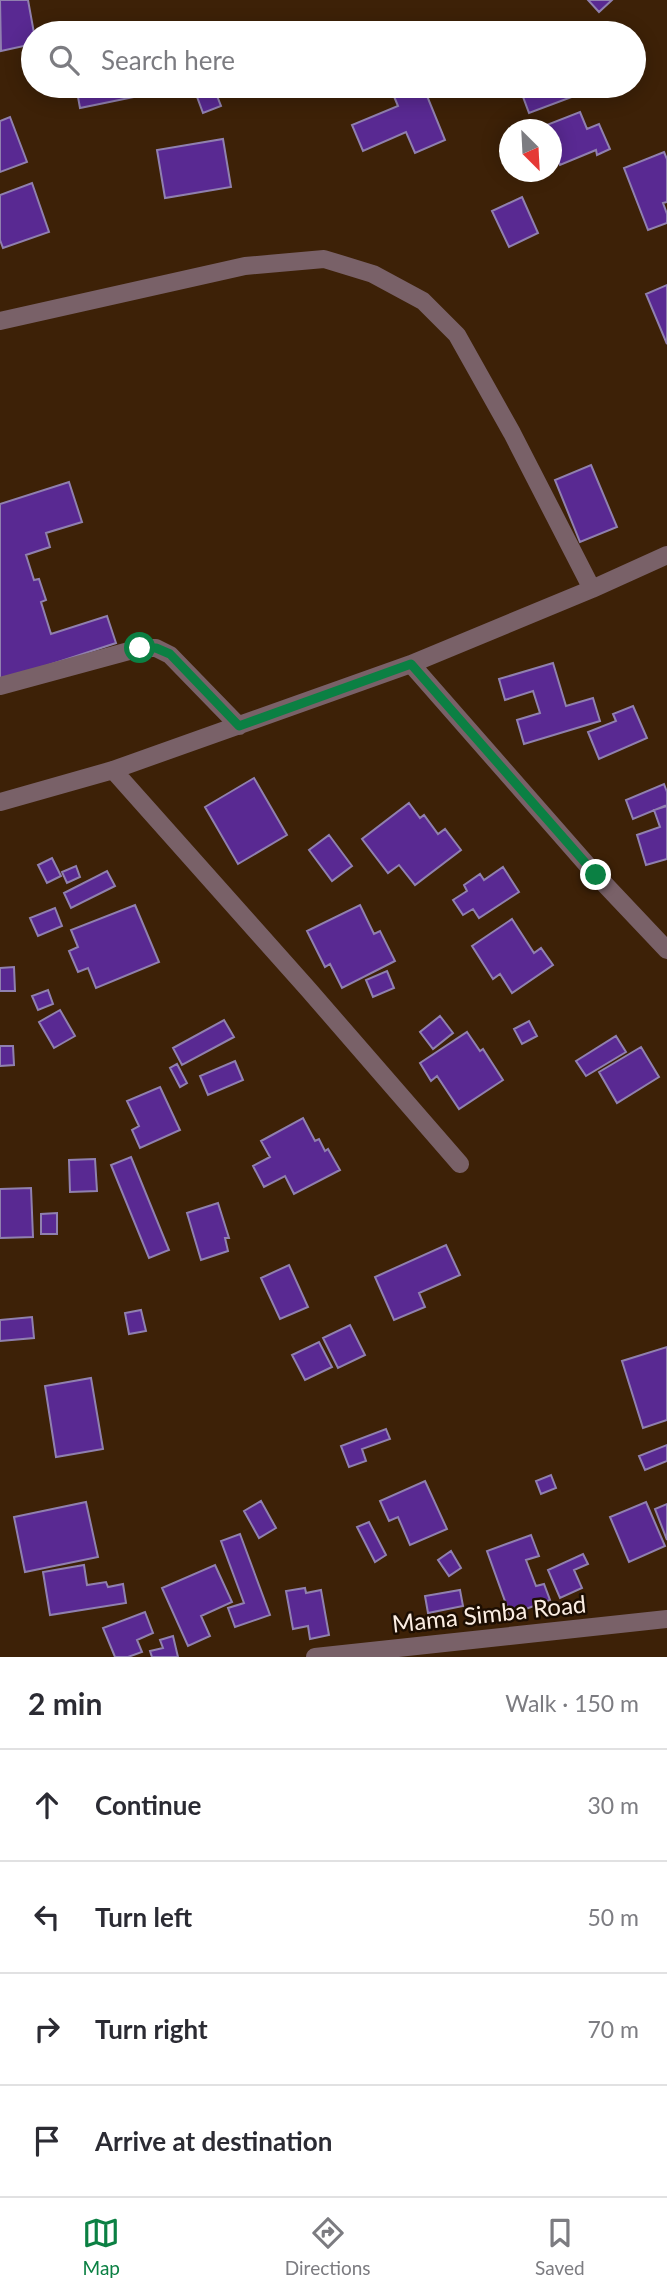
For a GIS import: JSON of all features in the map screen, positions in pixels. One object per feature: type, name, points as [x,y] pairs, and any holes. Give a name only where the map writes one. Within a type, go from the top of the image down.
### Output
[{"type":"street","points":[[0,321],[245,265],[324,258],[373,274],[423,301],[457,335],[512,433],[592,589]]},
{"type":"street","points":[[0,802],[114,771],[411,664],[667,555]]},
{"type":"street","points":[[0,687],[123,653],[156,648],[170,654],[239,726]]},
{"type":"street","points":[[411,664],[596,875],[667,950]]},
{"type":"street","points":[[114,771],[460,1164]]},
{"type":"street","name":"Mama Simba Road","points":[[316,1657],[667,1619]]},
{"type":"building","points":[[0,0],[28,0],[32,21],[21,21],[21,47],[1,51]]},
{"type":"building","points":[[588,0],[612,0],[599,12]]},
{"type":"building","points":[[78,98],[129,98],[80,108]]},
{"type":"building","points":[[197,98],[218,98],[221,106],[203,113]]},
{"type":"building","points":[[395,98],[428,98],[445,140],[415,153],[406,132],[363,151],[352,125],[398,106]]},
{"type":"building","points":[[523,98],[569,98],[529,113]]},
{"type":"building","points":[[580,112],[587,129],[599,124],[610,149],[597,155],[596,150],[562,164],[562,119]]},
{"type":"building","points":[[10,117],[27,162],[0,172],[0,121]]},
{"type":"building","points":[[223,139],[231,187],[165,198],[157,150]]},
{"type":"building","points":[[664,152],[667,159],[667,202],[663,203],[667,223],[648,230],[624,168]]},
{"type":"building","points":[[32,183],[49,232],[3,248],[0,240],[0,195]]},
{"type":"building","points":[[522,197],[538,233],[509,247],[492,211]]},
{"type":"building","points":[[667,285],[667,344],[646,294]]},
{"type":"building","points":[[591,465],[617,527],[580,542],[555,480]]},
{"type":"building","points":[[69,482],[82,522],[46,533],[50,547],[26,555],[34,580],[39,579],[46,600],[41,602],[51,634],[107,616],[116,643],[0,681],[0,504]]},
{"type":"building","points":[[553,663],[566,706],[593,698],[600,721],[524,744],[517,720],[540,713],[533,691],[505,700],[499,679]]},
{"type":"building","points":[[633,706],[647,738],[599,759],[588,732],[616,721],[613,714]]},
{"type":"building","points":[[254,778],[287,835],[238,864],[205,807]]},
{"type":"building","points":[[664,784],[667,805],[633,819],[626,800]]},
{"type":"building","points":[[409,803],[420,818],[424,815],[438,834],[445,829],[461,850],[415,885],[399,865],[388,873],[362,839]]},
{"type":"building","points":[[667,806],[667,859],[646,865],[637,835],[660,827],[654,810]]},
{"type":"building","points":[[329,835],[352,866],[332,881],[309,850]]},
{"type":"building","points":[[52,858],[61,876],[47,883],[38,865]]},
{"type":"building","points":[[76,866],[80,877],[67,883],[62,872]]},
{"type":"building","points":[[503,867],[519,892],[479,918],[473,909],[463,915],[453,900],[467,891],[464,885],[480,874],[484,880]]},
{"type":"building","points":[[107,871],[115,886],[71,908],[64,893]]},
{"type":"building","points":[[135,905],[159,962],[96,988],[88,968],[78,972],[69,951],[78,947],[71,930]]},
{"type":"building","points":[[360,905],[374,934],[380,931],[395,961],[342,988],[330,964],[325,967],[307,931]]},
{"type":"building","points":[[55,908],[62,926],[38,936],[30,918]]},
{"type":"building","points":[[512,919],[534,953],[541,948],[553,965],[512,993],[500,974],[493,979],[472,946]]},
{"type":"building","points":[[14,967],[15,991],[0,991],[0,968]]},
{"type":"building","points":[[387,971],[394,988],[373,997],[366,980]]},
{"type":"building","points":[[48,990],[53,1004],[38,1010],[32,996]]},
{"type":"building","points":[[60,1010],[75,1036],[54,1048],[39,1022]]},
{"type":"building","points":[[440,1016],[453,1033],[433,1049],[420,1032]]},
{"type":"building","points":[[224,1020],[234,1037],[182,1065],[173,1048]]},
{"type":"building","points":[[529,1021],[537,1036],[522,1044],[514,1029]]},
{"type":"building","points":[[467,1032],[480,1051],[483,1049],[503,1080],[459,1109],[437,1076],[431,1081],[420,1063]]},
{"type":"building","points":[[616,1036],[626,1052],[586,1076],[576,1061]]},
{"type":"building","points":[[0,1046],[13,1046],[14,1065],[0,1066]]},
{"type":"building","points":[[641,1047],[659,1077],[617,1103],[599,1072]]},
{"type":"building","points":[[235,1061],[243,1080],[208,1095],[200,1076]]},
{"type":"building","points":[[177,1064],[187,1083],[180,1087],[170,1068]]},
{"type":"building","points":[[160,1087],[180,1130],[140,1148],[132,1130],[139,1126],[127,1101]]},
{"type":"building","points":[[303,1118],[315,1141],[319,1139],[325,1151],[328,1149],[340,1170],[294,1194],[285,1176],[264,1187],[253,1166],[270,1157],[261,1141]]},
{"type":"building","points":[[131,1157],[169,1250],[149,1258],[111,1165]]},
{"type":"building","points":[[95,1159],[97,1191],[70,1192],[69,1160]]},
{"type":"building","points":[[31,1188],[33,1237],[0,1238],[0,1189]]},
{"type":"building","points":[[218,1203],[229,1238],[225,1238],[228,1251],[201,1260],[187,1213]]},
{"type":"building","points":[[57,1213],[57,1234],[41,1234],[41,1214]]},
{"type":"building","points":[[446,1245],[460,1275],[419,1293],[425,1307],[394,1320],[375,1277]]},
{"type":"building","points":[[289,1265],[308,1307],[280,1319],[261,1278]]},
{"type":"building","points":[[141,1310],[146,1331],[129,1334],[125,1313]]},
{"type":"building","points":[[32,1317],[34,1338],[0,1341],[0,1320]]},
{"type":"building","points":[[350,1325],[365,1355],[338,1368],[323,1338]]},
{"type":"building","points":[[319,1342],[332,1367],[305,1380],[292,1355]]},
{"type":"building","points":[[667,1347],[667,1420],[643,1428],[622,1361]]},
{"type":"building","points":[[91,1378],[103,1449],[56,1457],[45,1386]]},
{"type":"building","points":[[386,1429],[390,1439],[362,1449],[366,1461],[349,1467],[341,1446]]},
{"type":"building","points":[[667,1445],[667,1461],[645,1470],[639,1456]]},
{"type":"building","points":[[551,1475],[556,1488],[541,1494],[536,1481]]},
{"type":"building","points":[[425,1481],[447,1529],[410,1545],[398,1517],[389,1521],[380,1501]]},
{"type":"building","points":[[261,1501],[276,1528],[259,1538],[244,1511]]},
{"type":"building","points":[[86,1502],[98,1557],[25,1572],[14,1517]]},
{"type":"building","points":[[646,1502],[665,1546],[629,1562],[610,1517]]},
{"type":"building","points":[[667,1504],[667,1540],[655,1509]]},
{"type":"building","points":[[369,1522],[386,1555],[375,1562],[357,1527]]},
{"type":"building","points":[[240,1534],[270,1615],[235,1627],[228,1608],[244,1603],[221,1541]]},
{"type":"building","points":[[531,1535],[539,1556],[526,1560],[536,1586],[544,1584],[550,1600],[510,1615],[487,1551]]},
{"type":"building","points":[[451,1551],[461,1568],[449,1576],[438,1560]]},
{"type":"building","points":[[583,1554],[588,1564],[574,1570],[582,1588],[560,1598],[548,1570]]},
{"type":"building","points":[[84,1565],[87,1585],[106,1582],[108,1587],[123,1584],[126,1603],[50,1615],[43,1572]]},
{"type":"building","points":[[215,1565],[232,1602],[201,1616],[210,1636],[188,1646],[162,1588]]},
{"type":"building","points":[[305,1588],[306,1593],[321,1590],[329,1635],[310,1639],[308,1626],[293,1629],[286,1591]]},
{"type":"building","points":[[460,1590],[463,1606],[428,1613],[425,1596]]},
{"type":"building","points":[[145,1612],[153,1633],[137,1640],[142,1652],[128,1657],[115,1657],[103,1628]]},
{"type":"building","points":[[173,1636],[178,1657],[152,1657],[150,1651],[163,1648],[160,1640]]},
{"type":"route","points":[[140,648],[156,648],[170,654],[239,726],[411,664],[596,875]]}]
